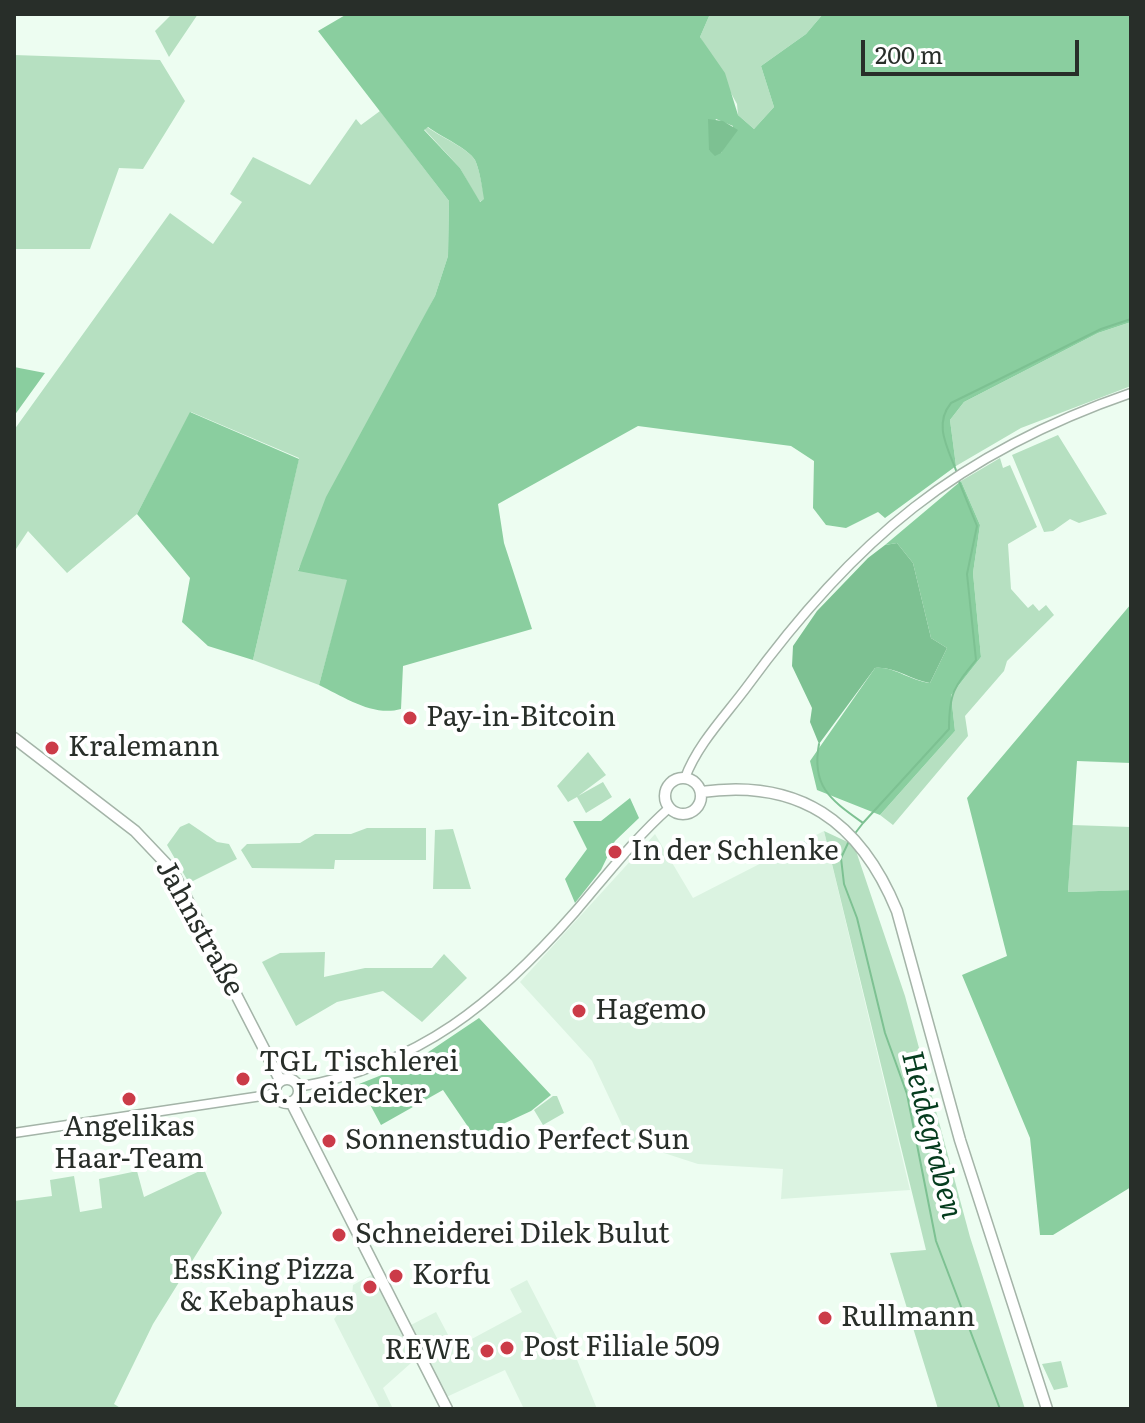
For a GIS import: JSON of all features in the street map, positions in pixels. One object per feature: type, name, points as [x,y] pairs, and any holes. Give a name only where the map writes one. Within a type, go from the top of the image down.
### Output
[{"type":"main road","name":"Jahnstraße","points":[[14,738],[135,831],[164,860],[193,908],[280,1080]]},
{"type":"main road","points":[[685,778],[695,783],[701,792],[700,803],[693,812],[682,815],[669,808],[665,797],[669,786],[685,778]]},
{"type":"main road","points":[[701,792],[743,788],[783,794],[816,807],[863,849],[884,880],[897,911],[960,1140],[1047,1409]]},
{"type":"main road","points":[[280,1080],[293,1080],[298,1087],[297,1096],[291,1102],[281,1101],[275,1094],[280,1080]]},
{"type":"main road","points":[[291,1102],[447,1409]]},
{"type":"street","points":[[685,778],[701,749],[823,590],[890,524],[962,471],[1046,426],[1131,393]]},
{"type":"street","points":[[298,1087],[334,1081],[380,1066],[421,1046],[474,1011],[545,946],[632,843],[669,808]]},
{"type":"street","points":[[14,1133],[275,1094]]},
{"type":"shaded area","points":[[172,14],[198,14],[169,57],[155,31]]},
{"type":"shaded area","points":[[347,14],[710,14],[700,37],[725,73],[738,115],[754,129],[774,107],[761,66],[806,34],[823,14],[1131,14],[1131,322],[1098,333],[964,402],[950,420],[956,466],[885,518],[878,512],[846,528],[826,525],[813,508],[814,461],[791,446],[638,426],[498,504],[504,543],[532,629],[403,666],[401,709],[369,708],[319,685],[347,580],[298,571],[326,497],[435,296],[448,256],[449,201],[318,31]],"holes":[[[716,119],[733,126],[721,153],[709,150],[709,135]],[[428,127],[461,147],[475,160],[484,199],[480,202],[460,168],[424,130]]]},
{"type":"shaded area","points":[[710,14],[823,14],[806,34],[761,66],[774,107],[754,129],[738,115],[737,104],[700,37]]},
{"type":"shaded area","points":[[14,55],[160,60],[185,101],[143,169],[119,168],[90,249],[14,249]]},
{"type":"shaded area","points":[[380,111],[449,201],[448,256],[435,296],[298,570],[348,580],[319,685],[253,660],[299,458],[191,412],[137,514],[67,573],[28,531],[14,552],[14,430],[170,213],[213,244],[242,202],[230,194],[253,157],[310,185],[356,119],[361,125]]},
{"type":"shaded area","points":[[708,119],[723,121],[738,130],[721,153],[715,156],[709,150]]},
{"type":"shaded area","points":[[427,127],[472,156],[485,199],[479,202],[460,168],[424,129]]},
{"type":"shaded area","points":[[1131,322],[1131,386],[1021,428],[956,466],[950,420],[964,402],[1098,333]]},
{"type":"shaded area","points":[[14,367],[45,373],[14,416]]},
{"type":"shaded area","points":[[190,412],[299,459],[253,660],[208,646],[182,622],[190,578],[137,514]]},
{"type":"shaded area","points":[[1058,435],[1107,514],[1079,523],[1070,519],[1053,531],[1044,532],[1012,455]]},
{"type":"shaded area","points":[[1000,458],[1003,468],[1010,465],[1037,527],[1008,544],[1011,589],[1028,608],[1033,604],[1039,611],[1046,605],[1054,615],[1007,661],[1004,671],[965,716],[968,736],[893,825],[880,815],[955,731],[951,695],[981,657],[973,573],[980,525],[961,481]]},
{"type":"shaded area","points":[[961,481],[980,525],[973,573],[981,657],[951,695],[955,731],[880,815],[817,790],[810,761],[875,668],[889,669],[930,683],[947,648],[931,638],[913,563],[897,543],[885,545]]},
{"type":"shaded area","points":[[897,543],[913,563],[931,638],[947,648],[930,683],[889,669],[875,668],[819,744],[810,722],[812,708],[792,666],[793,646],[817,611],[868,558],[885,545]]},
{"type":"shaded area","points":[[1131,604],[1131,763],[1077,761],[1068,892],[1131,890],[1131,1187],[1053,1235],[1040,1235],[1030,1138],[962,975],[1007,956],[967,798]]},
{"type":"shaded area","points":[[588,752],[606,775],[578,796],[603,782],[612,797],[586,813],[577,797],[568,802],[557,786]]},
{"type":"shaded area","points":[[630,798],[639,818],[615,841],[601,870],[575,903],[565,879],[587,849],[573,821],[601,821]]},
{"type":"shaded area","points":[[189,823],[217,842],[229,844],[237,859],[189,883],[167,845],[180,827]]},
{"type":"shaded area","points":[[1072,825],[1131,827],[1131,890],[1068,892]]},
{"type":"shaded area","points":[[367,828],[426,828],[426,860],[335,860],[334,869],[252,868],[241,850],[247,844],[300,843],[315,834],[351,834]]},
{"type":"shaded area","points":[[453,829],[471,889],[433,889],[435,830]]},
{"type":"shaded area","points":[[824,831],[910,1190],[781,1199],[783,1169],[698,1164],[630,1142],[592,1061],[520,982],[655,834],[693,898]]},
{"type":"shaded area","points":[[824,831],[854,845],[905,996],[970,1237],[1025,1409],[938,1409],[890,1253],[926,1250]]},
{"type":"shaded area","points":[[325,952],[324,977],[365,968],[432,968],[444,954],[467,978],[422,1022],[383,991],[337,1002],[296,1026],[262,962],[280,953]]},
{"type":"shaded area","points":[[479,1018],[551,1095],[531,1111],[475,1137],[443,1090],[381,1125],[359,1084],[412,1063]]},
{"type":"shaded area","points":[[557,1096],[564,1113],[543,1125],[534,1110]]},
{"type":"shaded area","points":[[204,1169],[222,1213],[153,1324],[114,1404],[122,1409],[14,1409],[14,1201],[52,1196],[50,1180],[74,1176],[80,1212],[102,1208],[99,1179],[137,1171],[144,1197]]},
{"type":"shaded area","points":[[377,1272],[407,1327],[436,1312],[455,1348],[522,1312],[510,1289],[527,1280],[560,1344],[569,1340],[597,1409],[524,1409],[505,1370],[442,1399],[420,1355],[383,1388],[393,1409],[380,1409],[334,1319],[352,1296],[353,1285]]},
{"type":"shaded area","points":[[1061,1361],[1068,1387],[1054,1390],[1042,1364]]},
{"type":"waterway","name":"Heidegraben","points":[[957,473],[946,446],[943,428],[943,420],[951,403],[1101,329],[1131,319]]},
{"type":"waterway","name":"Heidegraben","points":[[863,823],[949,729],[954,691],[976,660],[967,574],[977,526],[958,479]]},
{"type":"waterway","name":"Heidegraben","points":[[819,744],[818,771],[826,791],[863,823],[853,836]]},
{"type":"waterway","name":"Heidegraben","points":[[849,841],[841,858],[844,884],[857,918],[885,1033],[907,1094],[936,1241],[1000,1409]]},
{"type":"place","name":"Pay-in-Bitcoin","points":[[410,718]]},
{"type":"place","name":"Kralemann","points":[[52,748]]},
{"type":"place","name":"In der Schlenke","points":[[615,852]]},
{"type":"place","name":"Hagemo","points":[[579,1011]]},
{"type":"place","name":"TGL Tischlerei G. Leidecker","points":[[243,1079]]},
{"type":"place","name":"Angelikas Haar-Team","points":[[129,1099]]},
{"type":"place","name":"Sonnenstudio Perfect Sun","points":[[329,1141]]},
{"type":"place","name":"Schneiderei Dilek Bulut","points":[[339,1235]]},
{"type":"place","name":"Korfu","points":[[396,1276]]},
{"type":"place","name":"EssKing Pizza & Kebaphaus","points":[[370,1287]]},
{"type":"place","name":"Rullmann","points":[[825,1318]]},
{"type":"place","name":"Post Filiale 509","points":[[507,1348]]},
{"type":"place","name":"REWE","points":[[487,1351]]}]
